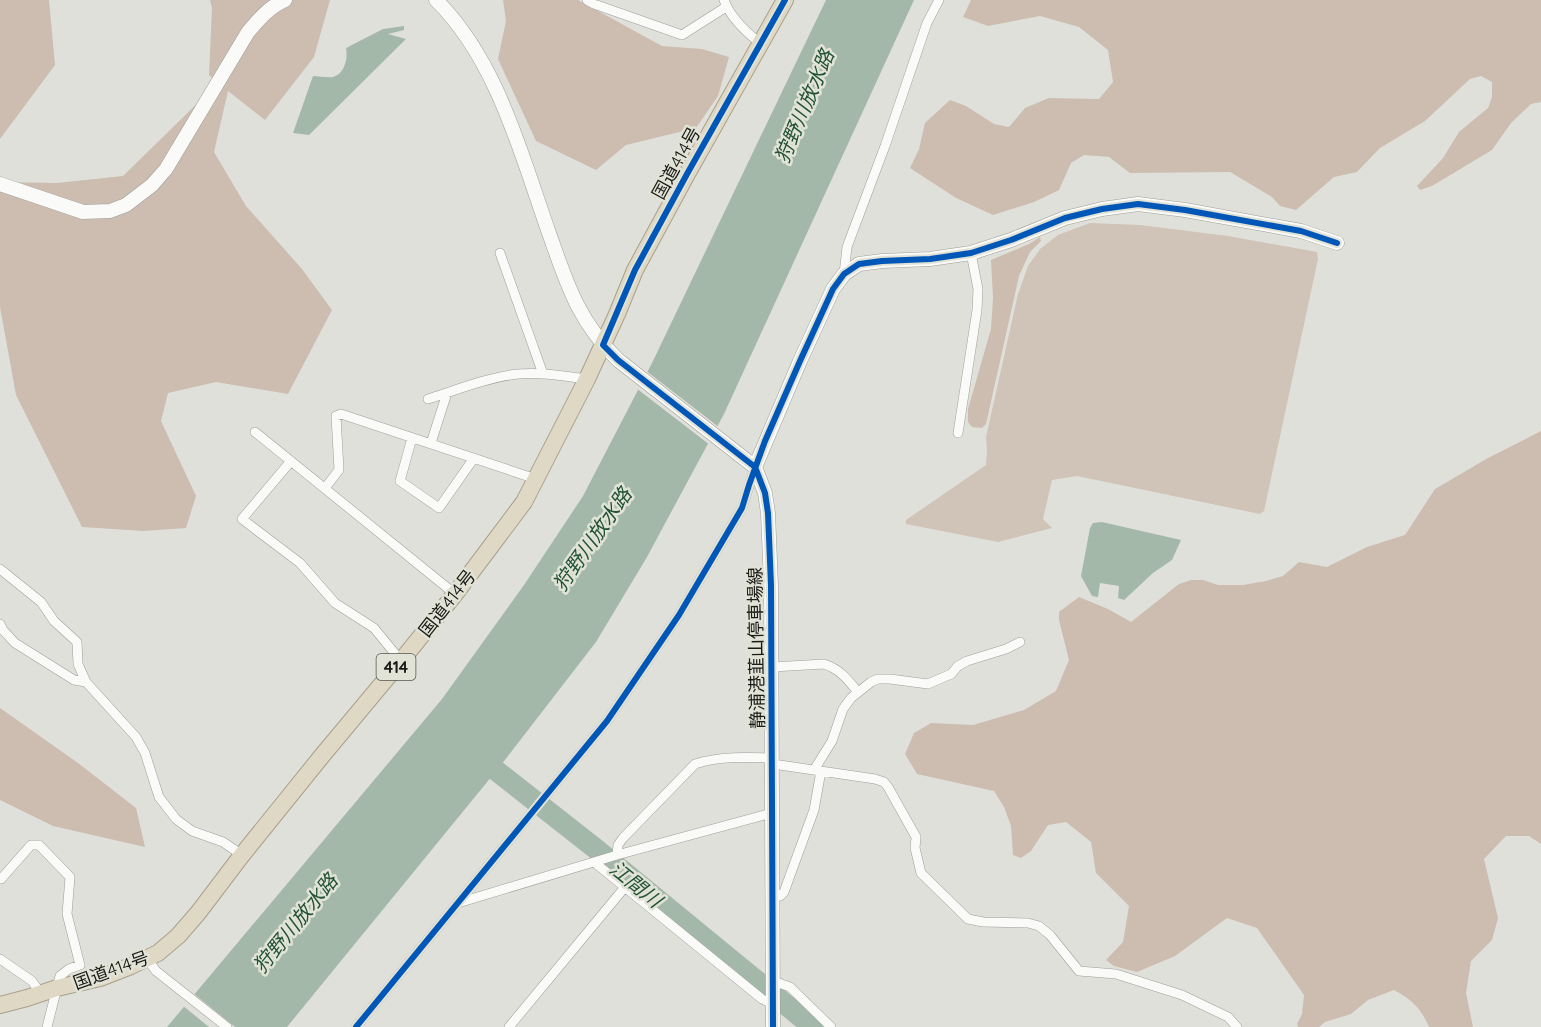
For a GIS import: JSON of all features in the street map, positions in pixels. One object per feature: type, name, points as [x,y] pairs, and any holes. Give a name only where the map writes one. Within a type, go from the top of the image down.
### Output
[{"type":"highway","name":"国道414号","points":[[0,1005],[100,978],[158,953],[185,928],[455,594],[524,502],[587,379],[635,270],[785,0]]},
{"type":"street","points":[[0,183],[83,212],[110,211],[126,205],[152,185],[165,169],[248,32],[265,12],[285,0]]},
{"type":"street","name":"静浦港韮山停車場線","points":[[436,0],[459,26],[476,51],[502,100],[568,288],[585,321],[618,360],[755,467],[765,493],[771,585],[773,761],[773,1004],[770,1025]]},
{"type":"street","points":[[587,0],[682,35],[725,4],[747,33],[760,43]]},
{"type":"street","points":[[844,274],[846,247],[885,146],[927,23],[939,0]]},
{"type":"street","points":[[356,1027],[607,722],[679,615],[742,508],[755,467],[804,351],[833,289],[844,274],[859,264],[971,254],[1065,218],[1102,208],[1138,204],[1301,231],[1337,243]]},
{"type":"street","points":[[500,253],[543,374]]},
{"type":"street","points":[[958,433],[977,310],[978,289],[971,254]]},
{"type":"street","points":[[428,399],[517,374],[543,374],[587,379]]},
{"type":"street","points":[[431,443],[447,393]]},
{"type":"street","points":[[325,488],[339,470],[336,416],[341,414],[536,479]]},
{"type":"street","points":[[255,432],[455,594]]},
{"type":"street","points":[[412,438],[400,481],[439,508],[474,458]]},
{"type":"street","points":[[291,461],[242,519],[300,563],[335,603],[374,628],[401,661]]},
{"type":"street","points":[[0,569],[41,602],[54,621],[77,642],[78,664],[86,682],[136,737],[146,753],[159,797],[176,819],[192,831],[223,842],[242,855]]},
{"type":"street","points":[[0,624],[15,643],[74,680],[86,682]]},
{"type":"street","points":[[773,897],[780,896],[784,892],[814,810],[818,771],[843,709],[858,692],[878,679],[928,684],[951,674],[967,661],[1006,650],[1020,642]]},
{"type":"street","points":[[772,667],[824,664],[831,666],[841,673],[858,692]]},
{"type":"street","points":[[617,855],[618,846],[623,838],[695,764],[737,757],[875,779],[884,782],[888,787],[916,837],[915,848],[921,873],[968,919],[983,922],[1028,923],[1039,926],[1050,935],[1079,971],[1116,974],[1182,995],[1227,1017],[1237,1027]]},
{"type":"street","points":[[458,903],[617,855],[772,813]]},
{"type":"street","points":[[1,879],[31,845],[39,844],[70,877],[68,914],[80,965],[60,976],[49,991],[47,1027]]},
{"type":"street","points":[[596,862],[762,999],[773,1004]]},
{"type":"street","points":[[509,1027],[625,887]]},
{"type":"street","points":[[0,959],[49,991]]},
{"type":"street","points":[[147,959],[156,971],[227,1027]]},
{"type":"street","points":[[773,984],[790,987],[831,1027]]},
{"type":"shaded area","points":[[0,0],[49,0],[55,65],[0,139]]},
{"type":"shaded area","points":[[210,0],[330,0],[314,57],[265,120],[228,91],[214,152],[246,206],[302,269],[332,310],[288,394],[216,382],[168,393],[161,421],[196,496],[186,528],[144,531],[82,527],[16,395],[0,307],[0,182],[57,183],[123,176],[218,83],[209,75],[212,8]]},
{"type":"shaded area","points":[[503,0],[578,0],[662,46],[702,49],[729,57],[718,96],[696,128],[626,145],[596,170],[536,141],[498,59],[506,21]]},
{"type":"shaded area","points":[[971,0],[1541,0],[1541,102],[1531,104],[1511,123],[1492,150],[1432,186],[1420,190],[1417,186],[1443,158],[1459,132],[1488,108],[1492,97],[1492,82],[1481,76],[1470,79],[1425,121],[1380,148],[1357,172],[1334,177],[1296,210],[1280,206],[1272,197],[1230,172],[1130,173],[1109,157],[1084,155],[1071,163],[1059,190],[1034,202],[993,215],[956,198],[910,168],[919,149],[925,123],[950,100],[966,106],[994,124],[1009,127],[1025,108],[1049,98],[1099,99],[1113,82],[1108,50],[1079,27],[1040,16],[988,26],[963,17]]},
{"type":"shaded area","points":[[1090,223],[1140,225],[1228,236],[1317,252],[1318,259],[1264,511],[1260,514],[1077,476],[1052,480],[1043,519],[1052,528],[998,542],[906,524],[906,520],[986,465],[986,437],[1018,294],[1028,266],[1040,249],[1058,235]]},
{"type":"shaded area","points":[[1040,237],[1041,241],[1030,252],[1019,276],[986,424],[982,428],[972,427],[968,422],[968,409],[991,329],[993,298],[991,260]]},
{"type":"shaded area","points":[[1541,431],[1541,844],[1529,836],[1506,836],[1484,859],[1498,918],[1492,940],[1471,961],[1466,993],[1473,1027],[1429,1027],[1415,1005],[1394,990],[1368,1000],[1351,1014],[1325,1022],[1319,1027],[1298,1027],[1304,995],[1257,928],[1227,918],[1175,956],[1137,972],[1114,966],[1106,960],[1123,942],[1129,906],[1096,873],[1091,842],[1066,822],[1048,825],[1031,851],[1021,858],[1013,855],[1011,826],[1004,807],[994,791],[917,774],[905,754],[914,733],[931,723],[973,725],[1024,710],[1056,691],[1069,660],[1059,612],[1079,597],[1131,622],[1179,584],[1191,580],[1203,580],[1218,585],[1243,585],[1283,576],[1299,562],[1327,567],[1367,547],[1405,535],[1435,489]]},
{"type":"shaded area","points":[[0,708],[78,763],[136,808],[145,847],[53,826],[0,800]]},
{"type":"water","name":"狩野川放水路","points":[[826,0],[914,0],[724,414],[647,557],[596,642],[501,765],[287,1027],[167,1027],[442,699],[524,585],[583,496],[652,363]]},
{"type":"water","points":[[404,26],[404,30],[388,34],[406,39],[309,135],[293,133],[313,76],[337,75],[345,65],[346,48],[383,29]]},
{"type":"water","points":[[1102,522],[1181,540],[1172,560],[1153,573],[1124,600],[1118,598],[1119,586],[1100,583],[1098,597],[1092,596],[1081,576],[1090,528],[1093,523]]},
{"type":"pier","points":[[645,370],[720,428],[710,445],[636,388]]},
{"type":"pier","points":[[193,993],[235,1027],[209,1027],[182,1005]]},
{"type":"waterway","name":"江間川","points":[[475,754],[596,849],[813,1027]]},
{"type":"cycle path","points":[[773,1027],[771,585],[765,493],[755,467],[618,360],[603,345],[635,270],[785,0]]},
{"type":"cycle path","points":[[356,1027],[607,721],[679,615],[742,508],[765,441],[833,289],[844,274],[859,264],[930,259],[971,253],[1065,218],[1102,209],[1138,204],[1301,231],[1337,243]]}]
